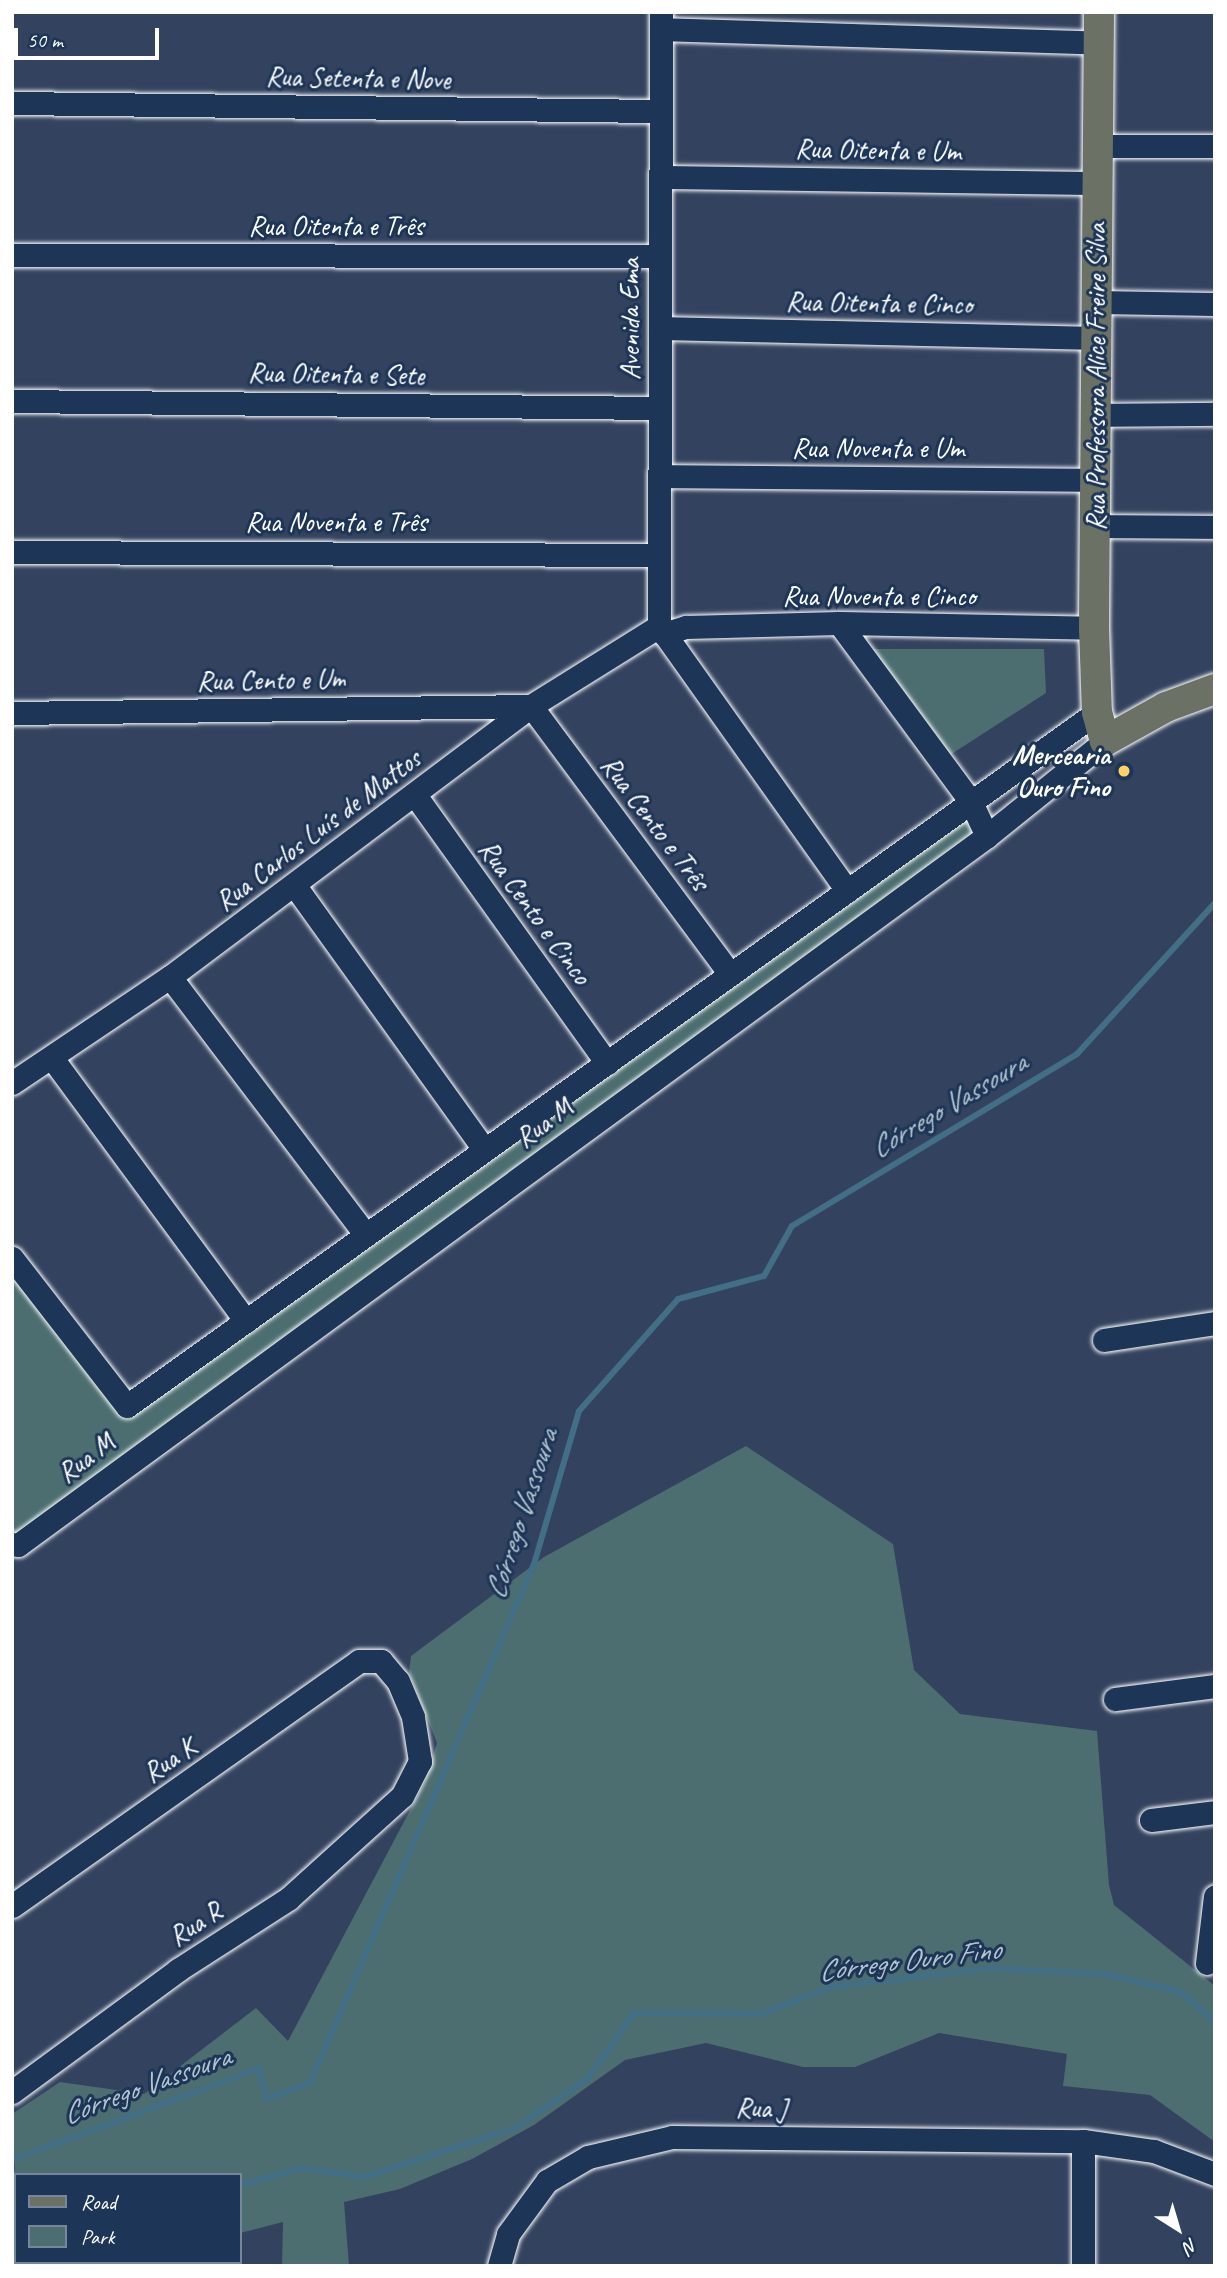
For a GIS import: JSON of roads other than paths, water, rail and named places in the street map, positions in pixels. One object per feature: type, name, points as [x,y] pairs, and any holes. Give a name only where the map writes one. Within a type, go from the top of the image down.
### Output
[{"type":"main road","name":"Rua Professora Alice Freire Silva","points":[[1099,12],[1094,183],[1098,526],[1094,628],[1097,712],[1105,741]]},
{"type":"main road","points":[[1105,741],[1166,707],[1215,689]]},
{"type":"street","points":[[661,21],[1099,43]]},
{"type":"street","name":"Avenida Ema","points":[[661,21],[659,555],[662,630]]},
{"type":"street","name":"Rua Setenta e Nove","points":[[12,103],[661,111]]},
{"type":"street","points":[[1096,146],[1215,146]]},
{"type":"street","name":"Rua Oitenta e Um","points":[[660,177],[1094,183]]},
{"type":"street","name":"Rua Oitenta e Três","points":[[12,255],[660,256]]},
{"type":"street","points":[[1095,302],[1215,304]]},
{"type":"street","name":"Rua Oitenta e Cinco","points":[[660,328],[1097,338]]},
{"type":"street","name":"Rua Oitenta e Sete","points":[[12,401],[660,408]]},
{"type":"street","points":[[1096,415],[1215,414]]},
{"type":"street","name":"Rua Noventa e Um","points":[[660,476],[1096,480]]},
{"type":"street","points":[[1098,526],[1215,527]]},
{"type":"street","name":"Rua Noventa e Três","points":[[12,552],[659,555]]},
{"type":"street","points":[[839,623],[971,802],[987,836]]},
{"type":"street","name":"Rua Noventa e Cinco","points":[[662,630],[839,623],[1094,628]]},
{"type":"street","points":[[662,630],[847,891]]},
{"type":"street","name":"Rua Carlos Luís de Mattos","points":[[12,1083],[170,977],[295,886],[531,706],[662,630]]},
{"type":"street","name":"Rua Cento e Um","points":[[12,713],[531,706]]},
{"type":"street","name":"Rua Cento e Três","points":[[531,706],[730,974]]},
{"type":"street","name":"Rua M","points":[[12,1258],[127,1406],[1097,712]]},
{"type":"street","name":"Rua M","points":[[12,1544],[29,1537],[987,836],[1105,741]]},
{"type":"street","name":"Rua Cento e Cinco","points":[[415,795],[607,1063]]},
{"type":"street","points":[[295,886],[485,1150]]},
{"type":"street","points":[[170,977],[366,1235]]},
{"type":"street","points":[[52,1058],[246,1321]]},
{"type":"street","points":[[1104,1340],[1215,1323]]},
{"type":"street","name":"Rua R","points":[[12,2092],[178,1970],[288,1899],[402,1796],[420,1761],[413,1717],[398,1681],[382,1661],[359,1661]]},
{"type":"street","name":"Rua K","points":[[12,1906],[359,1661]]},
{"type":"street","points":[[1115,1699],[1215,1686]]},
{"type":"street","points":[[1151,1819],[1215,1812]]},
{"type":"street","points":[[1207,1963],[1215,1896]]},
{"type":"street","name":"Rua J","points":[[499,2266],[508,2234],[547,2181],[589,2157],[635,2142],[672,2137],[1083,2141],[1154,2151],[1215,2174]]},
{"type":"street","points":[[1083,2141],[1083,2266]]},
{"type":"waterway","name":"Córrego Vassoura","points":[[12,2160],[259,2068],[266,2099],[310,2083],[534,1564],[579,1411],[678,1299],[764,1276],[792,1226],[1077,1054],[1215,903]]},
{"type":"waterway","name":"Córrego Ouro Fino","points":[[242,2184],[302,2168],[365,2177],[515,2128],[587,2079],[634,2013],[761,2014],[831,1987],[990,1968],[1106,1974],[1181,1992],[1215,2022]]},
{"type":"place","name":"Mercearia Ouro Fino","points":[[1124,771]]}]
